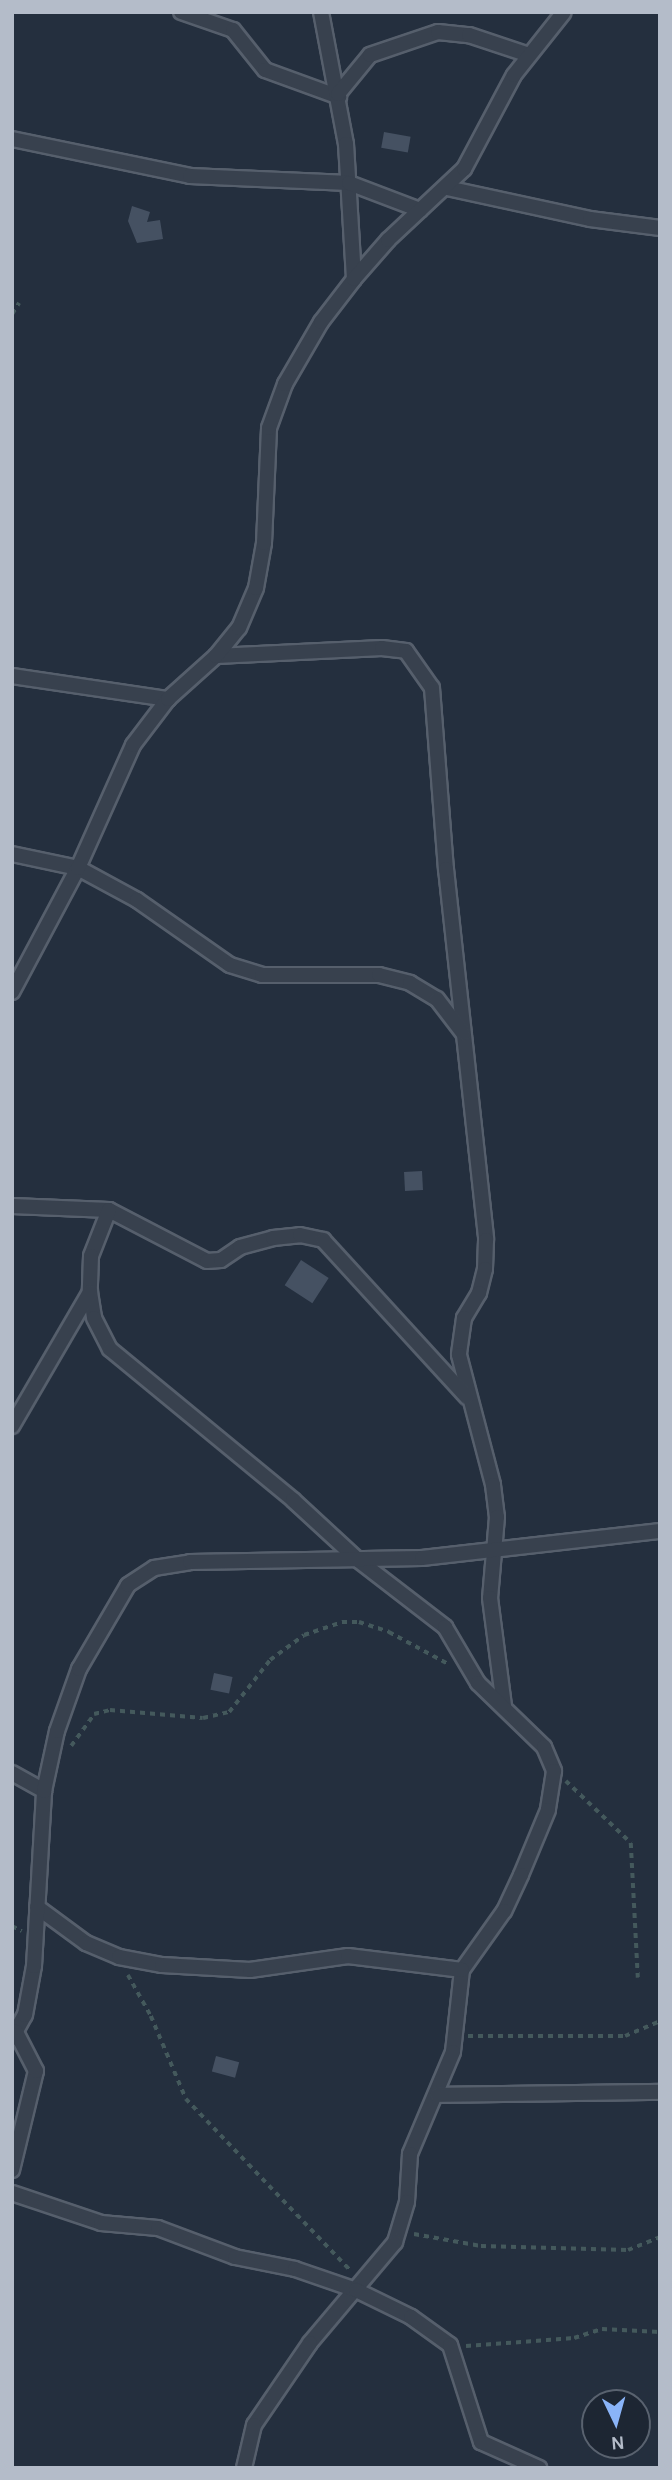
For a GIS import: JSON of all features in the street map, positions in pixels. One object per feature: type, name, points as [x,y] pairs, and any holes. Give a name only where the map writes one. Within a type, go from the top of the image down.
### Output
[{"type":"street","points":[[181,12],[233,30],[265,70],[339,96]]},
{"type":"street","points":[[321,12],[339,96],[349,183],[354,279]]},
{"type":"street","points":[[12,992],[78,868],[133,745],[168,699],[216,656],[239,628],[256,588],[264,543],[269,428],[285,384],[321,322],[354,279],[420,210],[447,188],[480,145],[529,55],[564,12]]},
{"type":"street","points":[[339,96],[370,55],[439,32],[469,35],[529,55]]},
{"type":"street","points":[[12,139],[190,176],[349,183],[420,210]]},
{"type":"street","points":[[447,188],[590,219],[660,228]]},
{"type":"street","points":[[216,656],[382,648],[406,651],[419,663],[432,688],[464,1034],[477,1121],[486,1240],[479,1293],[464,1318],[459,1337],[467,1397],[489,1458],[497,1517],[490,1598],[505,1706]]},
{"type":"street","points":[[12,676],[168,699]]},
{"type":"street","points":[[12,854],[78,868],[137,900],[230,965],[262,975],[379,975],[410,983],[437,999],[464,1034]]},
{"type":"street","points":[[12,1206],[109,1210],[207,1262],[221,1260],[240,1247],[273,1238],[300,1235],[323,1240],[467,1397]]},
{"type":"street","points":[[109,1210],[92,1256],[90,1292],[94,1318],[110,1349],[293,1500],[358,1560],[445,1627],[478,1683],[505,1706],[544,1747],[554,1771],[548,1810],[521,1875],[504,1911],[462,1970],[455,2036],[437,2095],[410,2154],[407,2202],[398,2231],[359,2286],[310,2343],[254,2425],[244,2468]]},
{"type":"street","points":[[12,1426],[90,1292]]},
{"type":"street","points":[[12,2170],[36,2071],[14,2035],[25,2015],[34,1966],[44,1791],[57,1731],[79,1669],[128,1585],[154,1568],[190,1562],[259,1558],[358,1560],[495,1550],[660,1531]]},
{"type":"street","points":[[12,1773],[44,1791]]},
{"type":"street","points":[[37,1907],[57,1926],[119,1958],[209,1970],[250,1970],[348,1956],[462,1970]]},
{"type":"street","points":[[437,2095],[660,2092]]},
{"type":"street","points":[[12,2193],[101,2223],[158,2228],[235,2257],[359,2286],[411,2317],[450,2345],[481,2442],[539,2468]]},
{"type":"path","points":[[12,314],[19,303]]},
{"type":"path","points":[[69,1749],[94,1714],[110,1710],[203,1718],[229,1712],[270,1660],[304,1634],[342,1622],[359,1622],[390,1632],[455,1668]]},
{"type":"path","points":[[554,1771],[631,1843],[638,1978]]},
{"type":"path","points":[[119,1958],[152,2016],[186,2099],[359,2286]]},
{"type":"path","points":[[455,2036],[625,2036],[660,2021]]},
{"type":"path","points":[[398,2231],[481,2246],[527,2248],[628,2250],[660,2237]]},
{"type":"path","points":[[450,2345],[489,2348],[574,2339],[602,2329],[660,2332]]},
{"type":"building","points":[[384,132],[411,137],[408,152],[381,148]]},
{"type":"building","points":[[132,206],[150,212],[147,222],[160,220],[163,239],[137,243],[128,221]]},
{"type":"building","points":[[422,1171],[423,1190],[405,1191],[404,1172]]},
{"type":"building","points":[[301,1260],[329,1278],[312,1303],[285,1285]]},
{"type":"building","points":[[214,1673],[233,1677],[229,1694],[210,1690]]},
{"type":"building","points":[[216,2056],[239,2062],[235,2078],[212,2071]]}]
